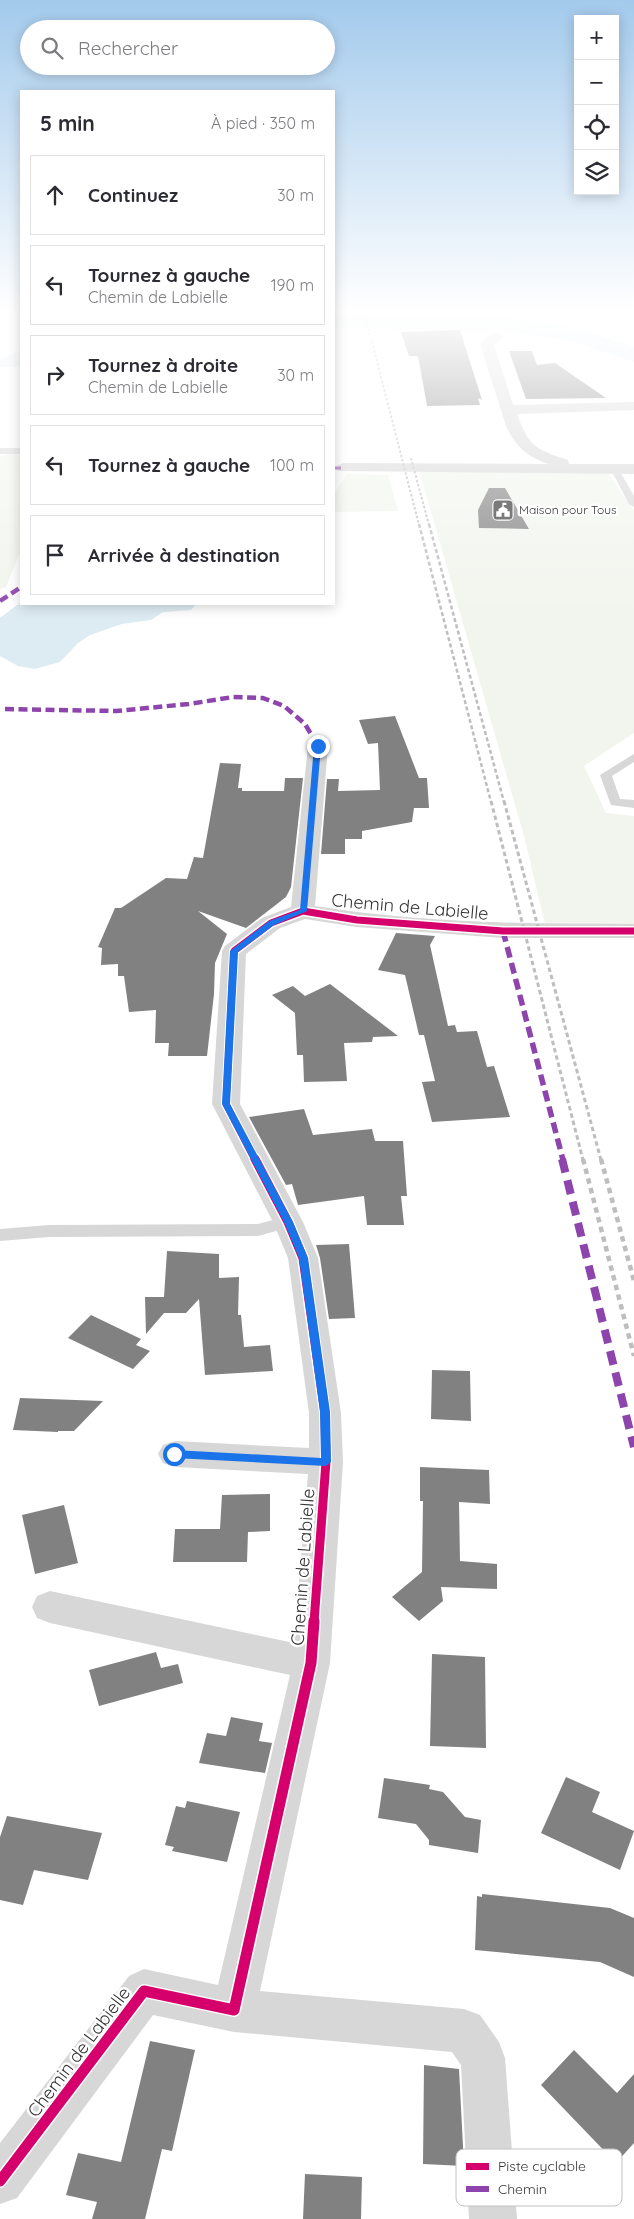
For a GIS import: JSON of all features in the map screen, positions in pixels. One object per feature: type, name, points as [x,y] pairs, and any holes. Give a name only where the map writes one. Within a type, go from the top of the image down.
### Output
[{"type":"street","points":[[511,415],[524,445],[535,453],[574,467]]},
{"type":"street","points":[[344,468],[574,467],[626,470]]},
{"type":"street","points":[[303,911],[318,746]]},
{"type":"street","name":"Chemin de Labielle","points":[[234,2010],[312,1664],[326,1462],[325,1412],[303,1258],[288,1222],[226,1104],[234,951],[271,923],[303,911],[357,920],[503,931],[634,931]]},
{"type":"street","points":[[174,1454],[326,1462]]},
{"type":"street","name":"Chemin de Labielle","points":[[50,1607],[312,1664]]},
{"type":"street","name":"Chemin de Labielle","points":[[0,2181],[144,1991],[234,2010],[464,2031],[482,2058],[488,2149]]},
{"type":"street","name":"Chemin de Labielle","points":[[492,2206],[493,2219]]},
{"type":"lane","points":[[0,450],[20,452]]},
{"type":"lane","points":[[626,470],[634,504]]},
{"type":"lane","points":[[634,757],[606,775],[615,802],[634,804]]},
{"type":"lane","points":[[0,1235],[49,1231],[258,1230],[288,1222]]},
{"type":"shaded area","points":[[9,454],[20,455],[20,552],[6,587],[0,589],[0,457]]},
{"type":"shaded area","points":[[605,469],[634,511],[634,733],[584,766],[606,813],[634,816],[634,926],[545,924],[524,836],[419,470]]},
{"type":"shaded area","points":[[347,474],[388,475],[398,511],[335,512],[335,492]]},
{"type":"shaded area","points":[[20,603],[20,605],[195,605],[191,610],[163,612],[151,620],[122,624],[90,635],[78,643],[60,662],[35,669],[18,666],[0,656],[0,618]]},
{"type":"building","points":[[489,488],[505,488],[529,529],[479,528],[478,510]]},
{"type":"building","points":[[395,716],[419,778],[427,778],[429,808],[414,808],[412,822],[362,831],[362,839],[345,839],[345,854],[321,854],[327,779],[339,779],[338,791],[380,790],[378,743],[368,744],[359,720]]},
{"type":"building","points":[[220,763],[241,764],[238,788],[242,788],[242,791],[284,791],[285,778],[303,778],[291,887],[286,897],[246,928],[198,911],[227,934],[215,963],[214,994],[207,1056],[168,1056],[169,1043],[155,1043],[156,1010],[129,1012],[124,976],[118,976],[118,964],[101,965],[102,948],[98,947],[115,908],[121,908],[166,878],[187,879],[194,857],[203,858]]},
{"type":"building","points":[[396,933],[435,936],[430,945],[448,1026],[455,1025],[457,1032],[477,1031],[487,1067],[494,1066],[510,1117],[432,1122],[422,1082],[435,1081],[424,1035],[419,1035],[405,975],[378,970]]},
{"type":"building","points":[[330,984],[398,1036],[373,1037],[372,1042],[344,1043],[347,1081],[304,1082],[303,1055],[297,1055],[295,1013],[272,995],[293,986],[305,996]]},
{"type":"building","points":[[304,1109],[313,1135],[372,1129],[375,1141],[403,1141],[407,1196],[401,1196],[404,1225],[367,1225],[364,1196],[298,1205],[292,1184],[286,1185],[249,1117]]},
{"type":"building","points":[[349,1244],[355,1318],[329,1319],[320,1258],[316,1245]]},
{"type":"building","points":[[167,1251],[219,1254],[219,1278],[239,1277],[238,1315],[241,1315],[244,1347],[270,1345],[273,1371],[205,1375],[199,1299],[186,1313],[164,1313],[146,1334],[145,1297],[164,1297]]},
{"type":"building","points":[[91,1315],[141,1339],[136,1345],[150,1351],[133,1369],[68,1338]]},
{"type":"building","points":[[432,1370],[470,1371],[471,1421],[431,1419]]},
{"type":"building","points":[[20,1398],[103,1401],[74,1431],[13,1430]]},
{"type":"building","points":[[420,1467],[489,1470],[490,1504],[459,1502],[460,1561],[497,1564],[497,1589],[441,1587],[443,1601],[419,1621],[392,1597],[422,1572],[423,1501],[420,1501]]},
{"type":"building","points":[[270,1494],[270,1531],[248,1532],[247,1562],[173,1562],[175,1529],[220,1529],[222,1495]]},
{"type":"building","points":[[64,1505],[78,1563],[35,1574],[22,1515]]},
{"type":"building","points":[[156,1652],[161,1668],[178,1664],[183,1683],[99,1706],[89,1670]]},
{"type":"building","points":[[432,1654],[485,1657],[486,1748],[430,1746]]},
{"type":"building","points":[[231,1717],[263,1723],[259,1741],[272,1743],[265,1773],[199,1763],[207,1733],[226,1736]]},
{"type":"building","points":[[566,1777],[600,1792],[592,1812],[634,1831],[620,1870],[541,1833]]},
{"type":"building","points":[[384,1778],[430,1785],[429,1789],[443,1792],[465,1817],[481,1820],[478,1853],[429,1845],[429,1840],[416,1824],[378,1818]]},
{"type":"building","points":[[187,1801],[240,1812],[227,1862],[172,1851],[174,1847],[165,1845],[176,1806],[185,1808]]},
{"type":"building","points":[[7,1816],[102,1833],[88,1880],[34,1870],[23,1905],[0,1900],[0,1837]]},
{"type":"building","points":[[482,1894],[610,1908],[634,1918],[634,1977],[600,1962],[475,1950],[477,1896],[482,1897]]},
{"type":"building","points":[[150,2041],[195,2050],[172,2151],[162,2149],[145,2219],[92,2219],[97,2202],[66,2195],[78,2153],[121,2162]]},
{"type":"building","points":[[574,2050],[617,2093],[634,2074],[634,2143],[622,2156],[622,2149],[603,2149],[541,2085]]},
{"type":"building","points":[[424,2065],[459,2069],[463,2149],[456,2149],[456,2166],[423,2164]]},
{"type":"building","points":[[305,2174],[362,2177],[361,2219],[303,2219]]},
{"type":"railway","points":[[391,415],[419,525]]},
{"type":"railway","points":[[411,458],[429,525]]},
{"type":"railway","points":[[419,524],[491,802]]},
{"type":"railway","points":[[429,524],[504,802]]},
{"type":"railway","points":[[491,801],[583,1160]]},
{"type":"railway","points":[[504,801],[601,1160]]},
{"type":"railway","points":[[583,1159],[634,1356]]},
{"type":"railway","points":[[601,1159],[634,1281]]},
{"type":"marked path","points":[[335,468],[344,468]]},
{"type":"marked path","points":[[0,601],[20,588]]},
{"type":"marked path","points":[[5,709],[116,711],[189,704],[233,697],[263,698],[284,706],[305,724],[318,746]]},
{"type":"marked path","points":[[503,931],[591,1269],[634,1447]]},
{"type":"cycle path","points":[[0,2181],[144,1991],[234,2010],[311,1663],[326,1462],[325,1413],[303,1258],[288,1222],[226,1104],[234,951],[271,923],[303,911],[357,920],[503,931],[634,931]]},
{"type":"place","name":"Maison pour Tous","points":[[503,510]]},
{"type":"route","points":[[174,1454],[326,1462],[325,1412],[303,1258],[288,1222],[226,1104],[234,951],[271,923],[303,911],[318,746]]}]
